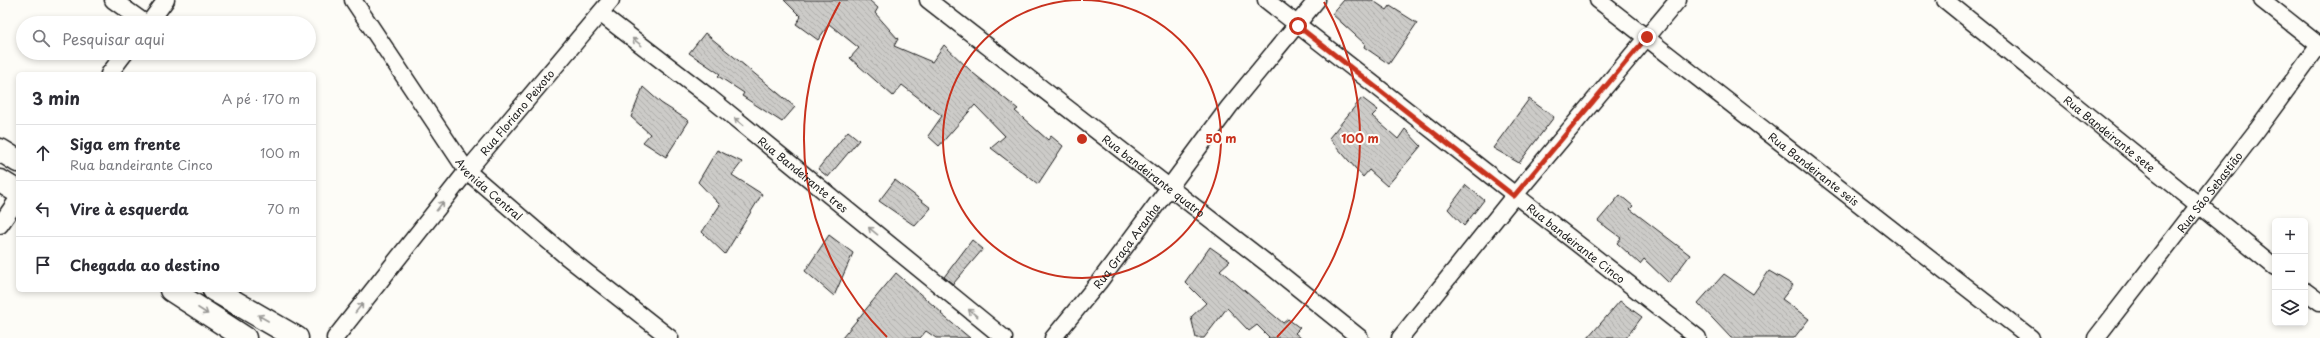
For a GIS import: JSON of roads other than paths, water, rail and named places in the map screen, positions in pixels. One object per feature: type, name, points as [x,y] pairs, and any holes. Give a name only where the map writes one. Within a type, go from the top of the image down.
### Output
[{"type":"main road","points":[[0,150],[16,160]]},
{"type":"main road","points":[[0,181],[16,191]]},
{"type":"main road","points":[[174,292],[245,338]]},
{"type":"main road","points":[[217,292],[297,338]]},
{"type":"street","points":[[113,0],[135,16]]},
{"type":"street","points":[[154,16],[166,0]]},
{"type":"street","name":"Avenida Central","points":[[353,0],[467,171],[567,257],[670,338]]},
{"type":"street","name":"Rua Floriano Peixoto","points":[[335,338],[467,171],[611,0]]},
{"type":"street","name":"Rua bandeirante quatro","points":[[928,0],[1169,189],[1273,268],[1360,338]]},
{"type":"street","name":"Rua bandeirante Cinco","points":[[1266,0],[1514,196],[1698,338]]},
{"type":"street","name":"Rua Graça Aranha","points":[[1053,338],[1099,282],[1229,107],[1298,26],[1317,0]]},
{"type":"street","name":"Rua Bandeirante seis","points":[[1598,0],[2031,338]]},
{"type":"street","points":[[1400,338],[1514,196],[1678,0]]},
{"type":"street","name":"Rua Bandeirante sete","points":[[1945,0],[2198,207],[2272,265]]},
{"type":"street","points":[[2262,0],[2320,45]]},
{"type":"street","name":"Rua Bandeirante tres","points":[[600,14],[709,97],[1004,338]]},
{"type":"street","name":"Rua São Sebastião","points":[[2096,338],[2134,286],[2198,207],[2320,45]]},
{"type":"street","points":[[111,72],[120,60]]},
{"type":"street","points":[[0,225],[16,202]]},
{"type":"street","points":[[2308,293],[2320,302]]}]
